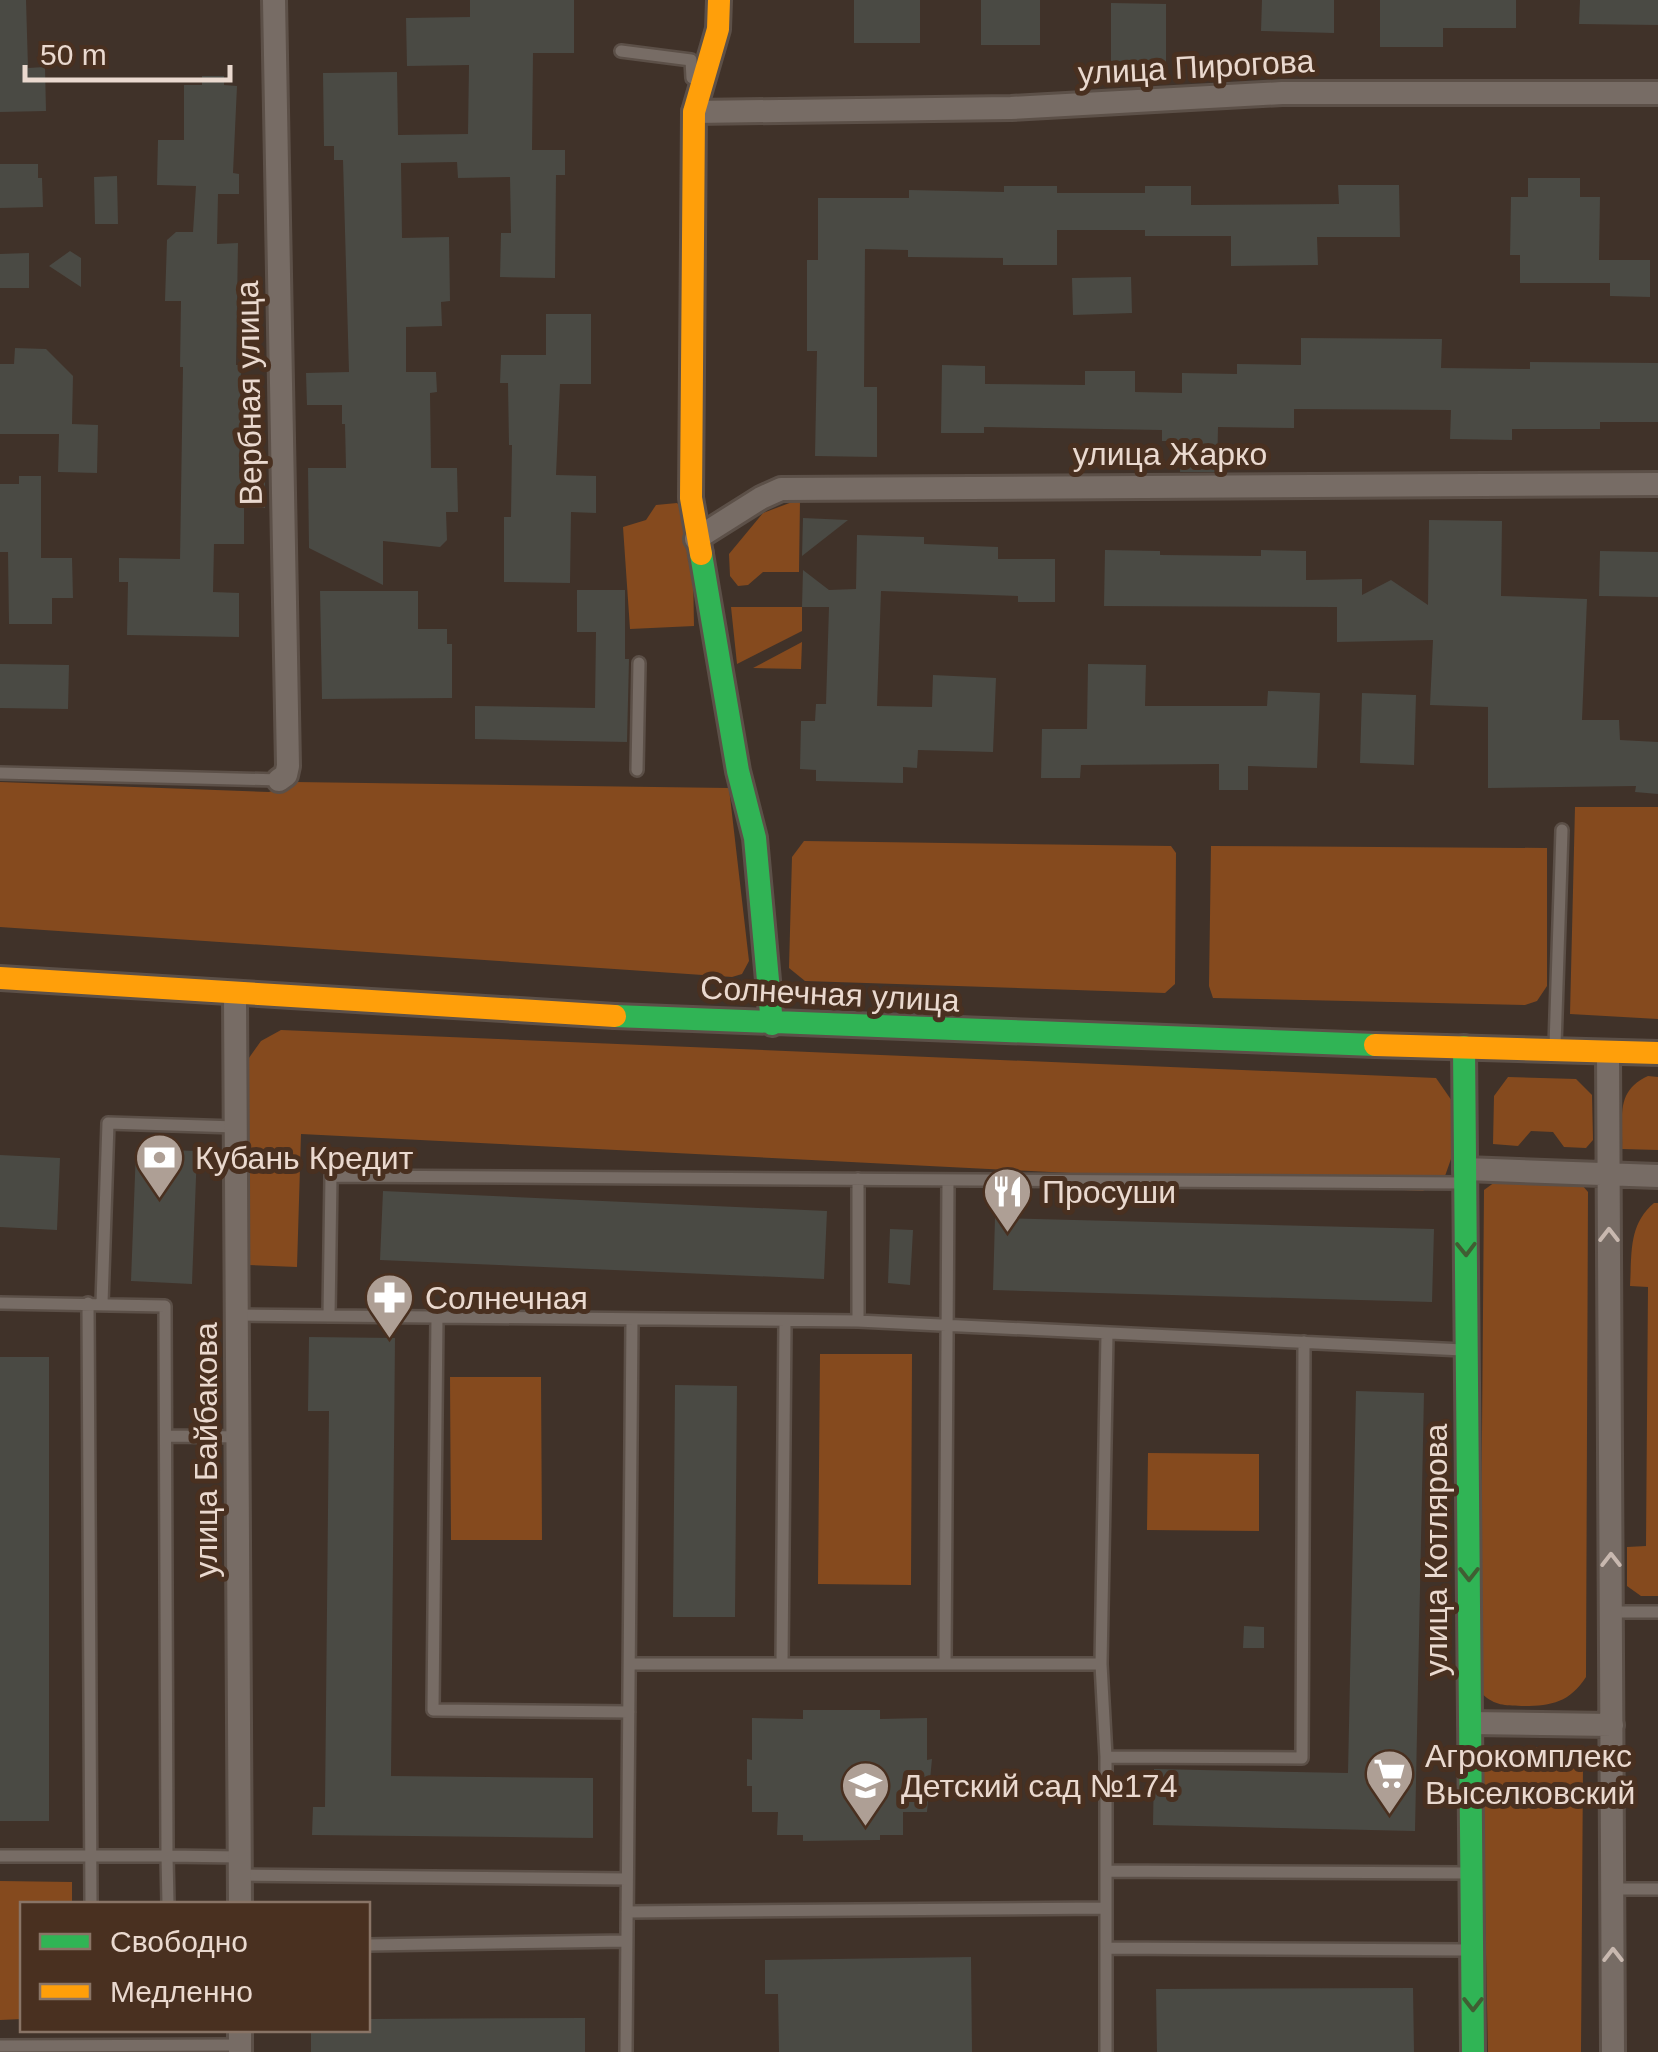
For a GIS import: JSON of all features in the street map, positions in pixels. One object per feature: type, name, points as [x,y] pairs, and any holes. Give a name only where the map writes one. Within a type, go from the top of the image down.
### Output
[{"type":"street","name":"Вербная улица","points":[[274,0],[288,766],[286,775],[278,780]]},
{"type":"street","points":[[719,0],[718,29],[694,112],[690,458],[696,539],[738,771],[755,838],[772,1024]]},
{"type":"street","name":"улица Пирогова","points":[[694,112],[1012,108],[1282,93],[1658,93]]},
{"type":"street","name":"улица Жарко","points":[[696,539],[781,489],[1658,484]]},
{"type":"street","name":"Солнечная улица","points":[[0,978],[772,1024],[1658,1053]]},
{"type":"street","name":"улица Байбакова","points":[[235,995],[240,1902]]},
{"type":"street","name":"улица Котлярова","points":[[1464,1047],[1473,2052]]},
{"type":"street","points":[[1608,1052],[1614,2052]]},
{"type":"street","points":[[1466,1176],[1658,1176]]},
{"type":"street","points":[[1470,1724],[1612,1725]]},
{"type":"lane","points":[[621,51],[691,60],[694,112]]},
{"type":"lane","points":[[637,770],[638,663]]},
{"type":"lane","points":[[0,774],[278,780]]},
{"type":"lane","points":[[1555,1050],[1562,830]]},
{"type":"lane","points":[[102,1303],[108,1124],[236,1127]]},
{"type":"lane","points":[[329,1316],[331,1176],[948,1180],[1466,1176]]},
{"type":"lane","points":[[858,1179],[858,1321]]},
{"type":"lane","points":[[945,1664],[948,1180]]},
{"type":"lane","points":[[0,1303],[165,1306],[168,1902]]},
{"type":"lane","points":[[88,1303],[91,1902]]},
{"type":"lane","points":[[238,1315],[858,1321],[1467,1350]]},
{"type":"lane","points":[[437,1317],[433,1710],[629,1712]]},
{"type":"lane","points":[[626,2052],[632,1319]]},
{"type":"lane","points":[[782,1664],[784,1320]]},
{"type":"lane","points":[[1106,2052],[1106,1757],[1101,1664],[1107,1334]]},
{"type":"lane","points":[[1106,1757],[1302,1758],[1304,1342]]},
{"type":"lane","points":[[168,1436],[240,1437]]},
{"type":"lane","points":[[1611,1612],[1658,1612]]},
{"type":"lane","points":[[630,1664],[1101,1664]]},
{"type":"lane","points":[[0,1856],[167,1856],[240,1866],[628,1880]]},
{"type":"lane","points":[[1106,1871],[1472,1873]]},
{"type":"lane","points":[[1612,1889],[1658,1889]]},
{"type":"lane","points":[[627,1912],[1106,1908]]},
{"type":"lane","points":[[370,1945],[626,1941]]},
{"type":"lane","points":[[1106,1948],[1472,1950]]},
{"type":"lane","points":[[0,2046],[132,2049],[240,2042]]},
{"type":"shaded area","points":[[800,499],[799,572],[763,572],[748,585],[738,586],[730,576],[729,554],[763,513]]},
{"type":"shaded area","points":[[677,503],[692,518],[694,626],[630,629],[623,527],[646,520],[656,505]]},
{"type":"shaded area","points":[[731,607],[802,607],[802,631],[737,664]]},
{"type":"shaded area","points":[[802,642],[801,669],[753,668]]},
{"type":"shaded area","points":[[0,782],[269,792],[295,782],[729,788],[749,961],[742,974],[732,977],[0,927]]},
{"type":"shaded area","points":[[1575,807],[1658,807],[1658,1019],[1570,1014]]},
{"type":"shaded area","points":[[804,841],[1171,846],[1176,853],[1175,984],[1165,993],[805,981],[789,968],[792,857]]},
{"type":"shaded area","points":[[1211,846],[1547,848],[1547,986],[1537,1001],[1525,1005],[1213,998],[1209,986]]},
{"type":"shaded area","points":[[281,1030],[1436,1078],[1452,1101],[1451,1159],[1445,1176],[1423,1191],[301,1134],[297,1267],[248,1265],[246,1062],[261,1041]]},
{"type":"shaded area","points":[[1648,1076],[1658,1077],[1658,1150],[1622,1149],[1626,1097],[1637,1082]]},
{"type":"shaded area","points":[[1508,1077],[1576,1079],[1592,1095],[1593,1140],[1586,1148],[1564,1147],[1553,1132],[1531,1131],[1518,1146],[1493,1144],[1494,1096]]},
{"type":"shaded area","points":[[1495,1182],[1582,1185],[1588,1192],[1586,1677],[1566,1698],[1541,1705],[1492,1701],[1482,1694],[1480,1675],[1484,1190]]},
{"type":"shaded area","points":[[1654,1203],[1658,1203],[1658,1596],[1641,1596],[1627,1586],[1627,1547],[1646,1546],[1648,1287],[1630,1286],[1636,1230]]},
{"type":"shaded area","points":[[820,1354],[912,1354],[911,1585],[818,1584]]},
{"type":"shaded area","points":[[450,1377],[541,1377],[542,1540],[451,1540]]},
{"type":"shaded area","points":[[1148,1453],[1259,1454],[1259,1531],[1147,1530]]},
{"type":"shaded area","points":[[1562,1747],[1583,1764],[1581,2052],[1488,2052],[1482,1758],[1497,1748]]},
{"type":"shaded area","points":[[0,1881],[72,1882],[72,1902],[20,1902],[20,2019],[0,2020]]},
{"type":"building","points":[[0,0],[26,0],[28,68],[45,67],[46,111],[0,112]]},
{"type":"building","points":[[470,0],[574,0],[574,53],[533,53],[532,150],[565,150],[565,175],[556,175],[555,278],[500,277],[501,233],[511,233],[510,177],[458,178],[457,162],[401,163],[402,238],[449,237],[450,301],[441,302],[442,326],[406,327],[406,372],[436,372],[437,392],[430,393],[431,468],[457,468],[458,512],[446,512],[447,540],[440,547],[383,541],[383,585],[309,548],[308,468],[346,468],[342,405],[307,405],[306,373],[349,372],[343,160],[334,160],[334,146],[324,146],[323,73],[397,72],[398,135],[468,134],[469,65],[407,66],[406,18],[470,17]]},
{"type":"building","points":[[854,0],[920,0],[920,43],[854,43]]},
{"type":"building","points":[[981,0],[1040,0],[1040,45],[981,45]]},
{"type":"building","points":[[1262,0],[1334,0],[1334,33],[1261,31]]},
{"type":"building","points":[[1380,0],[1516,0],[1516,28],[1443,28],[1443,47],[1380,47]]},
{"type":"building","points":[[1580,0],[1658,0],[1658,25],[1579,24]]},
{"type":"building","points":[[1111,3],[1166,4],[1166,62],[1111,61]]},
{"type":"building","points":[[202,76],[224,76],[224,85],[237,86],[233,173],[239,174],[239,194],[218,194],[217,244],[238,243],[239,473],[265,474],[265,508],[244,508],[244,544],[214,544],[213,592],[239,593],[239,637],[127,635],[128,582],[119,582],[119,558],[180,559],[181,301],[165,301],[167,240],[176,232],[193,232],[196,186],[157,185],[158,140],[184,140],[184,85],[202,85]]},
{"type":"building","points":[[0,164],[38,164],[43,207],[0,208]]},
{"type":"building","points":[[117,176],[118,224],[95,224],[94,177]]},
{"type":"building","points":[[1528,178],[1580,178],[1580,197],[1600,197],[1599,260],[1650,260],[1650,297],[1610,296],[1610,283],[1520,283],[1520,255],[1510,255],[1511,197],[1528,197]]},
{"type":"building","points":[[1338,185],[1399,185],[1400,237],[1317,237],[1318,265],[1231,266],[1231,236],[1145,236],[1145,230],[1057,230],[1057,265],[1003,265],[1003,258],[908,257],[908,250],[865,249],[864,387],[877,387],[877,457],[815,456],[817,351],[807,351],[807,260],[818,260],[818,198],[909,198],[909,190],[1004,192],[1004,186],[1057,186],[1057,193],[1145,193],[1145,186],[1191,186],[1191,205],[1339,204]]},
{"type":"building","points":[[70,251],[81,258],[81,287],[49,266]]},
{"type":"building","points":[[29,253],[29,288],[0,288],[0,254]]},
{"type":"building","points":[[1131,277],[1132,313],[1073,315],[1072,278]]},
{"type":"building","points":[[546,314],[591,314],[591,384],[560,384],[556,475],[596,476],[596,513],[571,512],[570,583],[504,582],[504,517],[511,517],[512,445],[508,383],[500,383],[501,355],[546,355]]},
{"type":"building","points":[[1301,338],[1442,339],[1441,368],[1530,369],[1530,362],[1658,363],[1658,422],[1600,422],[1600,429],[1512,429],[1512,440],[1450,439],[1451,410],[1294,409],[1294,428],[1218,427],[1217,472],[1180,472],[1181,441],[1162,441],[1162,430],[984,427],[984,433],[941,433],[942,365],[985,366],[985,384],[1085,385],[1085,371],[1135,371],[1135,392],[1182,393],[1182,373],[1237,374],[1237,364],[1301,365]]},
{"type":"building","points":[[15,348],[46,349],[73,376],[72,424],[98,425],[97,473],[58,472],[59,434],[0,434],[0,364],[14,364]]},
{"type":"building","points":[[19,476],[41,476],[41,558],[72,558],[73,598],[52,598],[52,624],[9,624],[8,552],[0,552],[0,484],[19,484]]},
{"type":"building","points":[[803,518],[848,520],[802,556]]},
{"type":"building","points":[[1429,520],[1502,521],[1501,596],[1587,599],[1582,720],[1619,720],[1620,740],[1658,742],[1658,794],[1635,792],[1636,786],[1488,788],[1488,707],[1430,705],[1433,640],[1337,642],[1337,607],[1104,606],[1105,550],[1261,556],[1261,550],[1306,551],[1306,580],[1362,579],[1362,595],[1391,580],[1428,605]]},
{"type":"building","points":[[857,535],[924,537],[924,544],[998,547],[998,559],[1055,559],[1055,602],[1018,602],[1018,596],[881,591],[877,706],[932,707],[933,675],[996,678],[993,752],[918,750],[917,768],[903,767],[903,783],[816,781],[816,770],[800,769],[801,721],[815,721],[816,704],[826,704],[829,607],[802,607],[803,570],[829,590],[856,589]]},
{"type":"building","points":[[1600,551],[1658,552],[1658,597],[1599,596]]},
{"type":"building","points":[[577,590],[625,590],[625,659],[629,659],[627,742],[475,739],[475,706],[595,708],[596,632],[577,632]]},
{"type":"building","points":[[320,591],[418,591],[418,629],[447,629],[447,644],[452,644],[452,698],[322,699]]},
{"type":"building","points":[[0,664],[69,665],[68,709],[0,708]]},
{"type":"building","points":[[1088,664],[1146,665],[1145,706],[1267,706],[1268,691],[1320,693],[1317,768],[1248,766],[1248,790],[1219,790],[1219,764],[1081,765],[1080,778],[1041,778],[1042,729],[1087,729]]},
{"type":"building","points":[[1362,693],[1416,695],[1414,765],[1360,763]]},
{"type":"building","points":[[136,1149],[197,1151],[192,1284],[131,1281]]},
{"type":"building","points":[[0,1155],[60,1158],[57,1230],[0,1227]]},
{"type":"building","points":[[383,1191],[827,1211],[824,1279],[380,1260]]},
{"type":"building","points":[[995,1218],[1434,1229],[1432,1302],[993,1290]]},
{"type":"building","points":[[890,1229],[913,1230],[910,1285],[888,1283]]},
{"type":"building","points":[[309,1337],[395,1338],[391,1776],[593,1778],[593,1838],[312,1835],[313,1807],[325,1807],[329,1411],[308,1411]]},
{"type":"building","points":[[0,1357],[49,1357],[49,1821],[0,1821]]},
{"type":"building","points":[[675,1385],[737,1386],[735,1617],[673,1617]]},
{"type":"building","points":[[1356,1391],[1424,1393],[1415,1831],[1153,1825],[1154,1769],[1348,1773]]},
{"type":"building","points":[[1244,1626],[1264,1627],[1264,1648],[1243,1648]]},
{"type":"building","points":[[803,1710],[880,1710],[880,1719],[927,1718],[927,1760],[932,1759],[927,1812],[903,1812],[903,1835],[880,1835],[880,1840],[803,1841],[803,1835],[777,1835],[778,1812],[752,1812],[747,1759],[752,1760],[752,1718],[803,1719]]},
{"type":"building","points":[[971,1957],[972,2052],[779,2052],[778,1994],[765,1994],[765,1960]]},
{"type":"building","points":[[1413,1988],[1414,2052],[1157,2052],[1156,1989]]},
{"type":"building","points":[[585,2018],[585,2052],[311,2052],[311,2032],[370,2032],[370,2019]]},
{"type":"traffic: fast","points":[[701,554],[738,771],[755,838],[772,1024]]},
{"type":"traffic: fast","points":[[615,1016],[1375,1045]]},
{"type":"traffic: fast","points":[[1464,1047],[1473,2052]]},
{"type":"traffic: slow","points":[[701,554],[691,498],[694,112],[718,29],[719,0]]},
{"type":"traffic: slow","points":[[0,978],[615,1016]]},
{"type":"traffic: slow","points":[[1375,1045],[1658,1053]]},
{"type":"place","name":"Кубань Кредит","points":[[160,1200]]},
{"type":"place","name":"Просуши","points":[[1007,1234]]},
{"type":"place","name":"Солнечная","points":[[390,1340]]},
{"type":"place","name":"Агрокомплекс Выселковский","points":[[1390,1816]]},
{"type":"place","name":"Детский сад №174","points":[[866,1828]]}]
